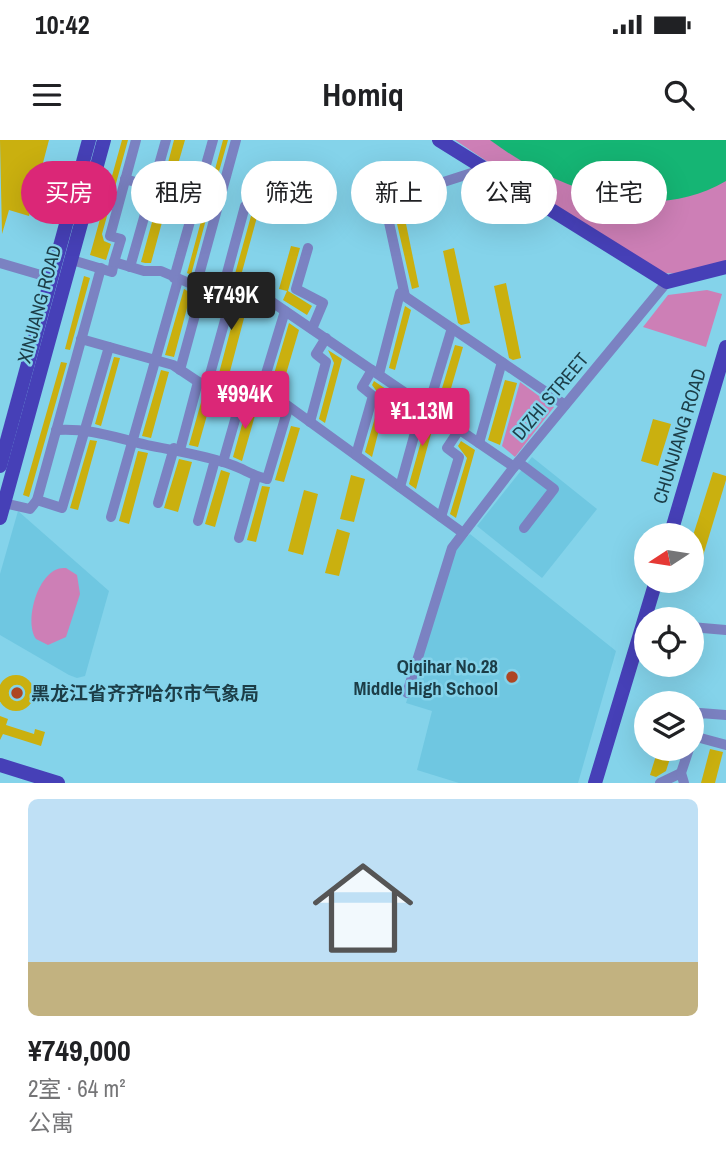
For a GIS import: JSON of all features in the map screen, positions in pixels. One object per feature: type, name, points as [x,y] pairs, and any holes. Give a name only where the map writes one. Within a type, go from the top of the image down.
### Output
[{"type":"main road","name":"XINJIANG ROAD","points":[[0,466],[89,140]]},
{"type":"main road","name":"XINJIANG ROAD","points":[[0,518],[104,140]]},
{"type":"main road","points":[[439,140],[472,161]]},
{"type":"main road","points":[[557,214],[667,282],[726,267]]},
{"type":"main road","name":"CHUNJIANG ROAD","points":[[674,523],[725,354]]},
{"type":"main road","points":[[600,782],[634,658]]},
{"type":"main road","points":[[0,765],[58,783]]},
{"type":"street","points":[[72,260],[112,272],[121,239],[110,236],[136,140]]},
{"type":"street","points":[[160,161],[166,140]]},
{"type":"street","points":[[207,161],[213,140]]},
{"type":"street","points":[[227,173],[236,140]]},
{"type":"street","points":[[125,179],[131,181]]},
{"type":"street","points":[[223,288],[241,221]]},
{"type":"street","points":[[130,267],[142,224]]},
{"type":"street","points":[[111,517],[156,360],[190,224]]},
{"type":"street","points":[[180,370],[198,304],[199,286],[214,224]]},
{"type":"street","points":[[389,224],[405,296]]},
{"type":"street","points":[[308,248],[296,289],[323,303],[312,329]]},
{"type":"street","points":[[114,262],[144,271],[161,271],[199,286],[223,288],[269,300],[479,443],[554,489],[524,528]]},
{"type":"street","points":[[0,263],[51,278]]},
{"type":"street","points":[[4,503],[30,509],[37,500],[101,268]]},
{"type":"street","name":"DIZHI STREET","points":[[407,693],[452,548],[516,464],[667,282]]},
{"type":"street","points":[[356,455],[373,396],[362,387],[376,372],[400,293],[565,405]]},
{"type":"street","points":[[158,503],[227,313],[198,304]]},
{"type":"street","points":[[285,311],[262,387],[463,533]]},
{"type":"street","points":[[429,408],[452,328]]},
{"type":"street","points":[[310,422],[326,362],[316,354],[326,338]]},
{"type":"street","points":[[56,430],[86,428],[177,449],[267,479],[287,412],[267,396],[203,383],[156,360],[81,340]]},
{"type":"street","points":[[37,500],[62,508],[108,347]]},
{"type":"street","points":[[479,443],[502,362]]},
{"type":"street","points":[[198,521],[243,392]]},
{"type":"street","points":[[400,487],[416,429],[405,420],[418,401]]},
{"type":"street","points":[[441,517],[459,457],[447,448],[460,430]]},
{"type":"street","points":[[239,538],[256,477]]},
{"type":"street","points":[[704,627],[726,630]]},
{"type":"street","points":[[704,713],[726,715]]},
{"type":"street","points":[[704,741],[726,745]]},
{"type":"street","points":[[660,783],[683,778],[690,783]]},
{"type":"shaded area","points":[[455,140],[726,140],[726,263],[691,274],[654,273],[581,224],[667,224],[667,161],[571,161],[571,218],[557,208],[557,161],[486,161]]},
{"type":"shaded area","points":[[490,140],[726,140],[726,181],[696,194],[667,200],[667,161],[571,161],[571,185],[557,179],[557,161],[522,161]]},
{"type":"shaded area","points":[[707,290],[722,294],[706,347],[643,327],[668,295]]},
{"type":"shaded area","points":[[520,382],[554,407],[515,457],[502,446]]},
{"type":"shaded area","points":[[532,457],[597,509],[542,578],[477,526]]},
{"type":"shaded area","points":[[18,511],[109,591],[85,676],[77,678],[69,675],[0,635],[0,574]]},
{"type":"shaded area","name":"Qiqihar No.28 Middle High School","points":[[470,534],[616,651],[578,783],[459,783],[417,770],[432,711],[406,703],[453,550]]},
{"type":"shaded area","points":[[66,568],[77,575],[80,594],[66,637],[48,645],[36,639],[32,631],[33,608],[41,584],[48,575],[56,569]]},
{"type":"building","points":[[0,140],[49,140],[43,161],[21,161],[21,214],[9,210],[2,234]]},
{"type":"building","points":[[122,140],[128,140],[117,180],[116,161]]},
{"type":"building","points":[[174,140],[185,140],[179,161],[168,161]]},
{"type":"building","points":[[223,140],[228,140],[222,161],[217,161]]},
{"type":"building","points":[[99,224],[105,224],[102,234],[104,241],[111,244],[106,260],[90,255]]},
{"type":"building","points":[[152,224],[162,224],[151,263],[141,262]]},
{"type":"building","points":[[200,224],[205,224],[191,275],[187,273]]},
{"type":"building","points":[[249,224],[255,224],[239,283],[233,281]]},
{"type":"building","points":[[397,224],[406,224],[419,287],[412,289]]},
{"type":"building","points":[[291,246],[300,248],[288,291],[312,306],[307,315],[283,300],[287,291],[279,289]]},
{"type":"building","points":[[454,248],[470,323],[461,325],[458,323],[443,251]]},
{"type":"building","points":[[84,276],[90,278],[70,350],[65,349]]},
{"type":"building","points":[[506,283],[521,358],[513,360],[509,358],[494,286]]},
{"type":"building","points":[[184,289],[191,293],[174,357],[165,355]]},
{"type":"building","points":[[212,294],[248,303],[228,379],[218,377],[236,309],[210,300]]},
{"type":"building","points":[[405,306],[411,310],[395,370],[389,368]]},
{"type":"building","points":[[289,323],[299,330],[281,391],[271,384]]},
{"type":"building","points":[[455,345],[463,347],[445,409],[437,405]]},
{"type":"building","points":[[328,350],[342,359],[325,423],[319,419],[334,363]]},
{"type":"building","points":[[114,357],[120,358],[101,426],[95,424]]},
{"type":"building","points":[[61,362],[67,363],[29,497],[23,495]]},
{"type":"building","points":[[161,370],[169,372],[151,438],[142,436]]},
{"type":"building","points":[[505,380],[517,383],[500,445],[488,440]]},
{"type":"building","points":[[374,381],[389,391],[372,457],[365,452],[381,397],[372,385]]},
{"type":"building","points":[[204,392],[213,394],[198,447],[189,445]]},
{"type":"building","points":[[248,403],[258,405],[242,461],[233,457]]},
{"type":"building","points":[[420,412],[434,423],[416,489],[409,484],[424,431],[416,418]]},
{"type":"building","points":[[653,419],[671,424],[658,466],[641,461]]},
{"type":"building","points":[[291,426],[300,428],[284,482],[275,480]]},
{"type":"building","points":[[90,440],[97,441],[78,510],[70,508]]},
{"type":"building","points":[[461,441],[475,450],[456,518],[450,514],[467,458],[458,446]]},
{"type":"building","points":[[138,451],[148,453],[129,524],[119,521]]},
{"type":"building","points":[[179,459],[192,462],[178,512],[164,508]]},
{"type":"building","points":[[221,470],[230,473],[215,527],[205,524]]},
{"type":"building","points":[[713,472],[726,476],[704,553],[704,523],[697,523]]},
{"type":"building","points":[[351,475],[365,479],[354,522],[340,519]]},
{"type":"building","points":[[262,486],[270,487],[256,542],[247,540]]},
{"type":"building","points":[[304,490],[318,494],[303,555],[288,551]]},
{"type":"building","points":[[337,529],[350,533],[339,576],[325,573]]},
{"type":"building","name":"黑龙江省齐齐哈尔市气象局","points":[[9,676],[23,676],[33,686],[33,700],[23,710],[9,710],[-1,700],[-1,686]]},
{"type":"building","name":"黑龙江省齐齐哈尔市气象局","points":[[0,716],[8,719],[6,725],[34,734],[35,729],[45,732],[41,746],[3,734],[0,740]]},
{"type":"building","points":[[710,749],[723,752],[715,783],[701,783]]},
{"type":"building","points":[[654,761],[669,761],[666,771],[656,777],[650,775]]},
{"type":"place","name":"Qiqihar No.28 Middle High School","points":[[512,677]]},
{"type":"place","name":"黑龙江省齐齐哈尔市气象局","points":[[17,693]]}]
